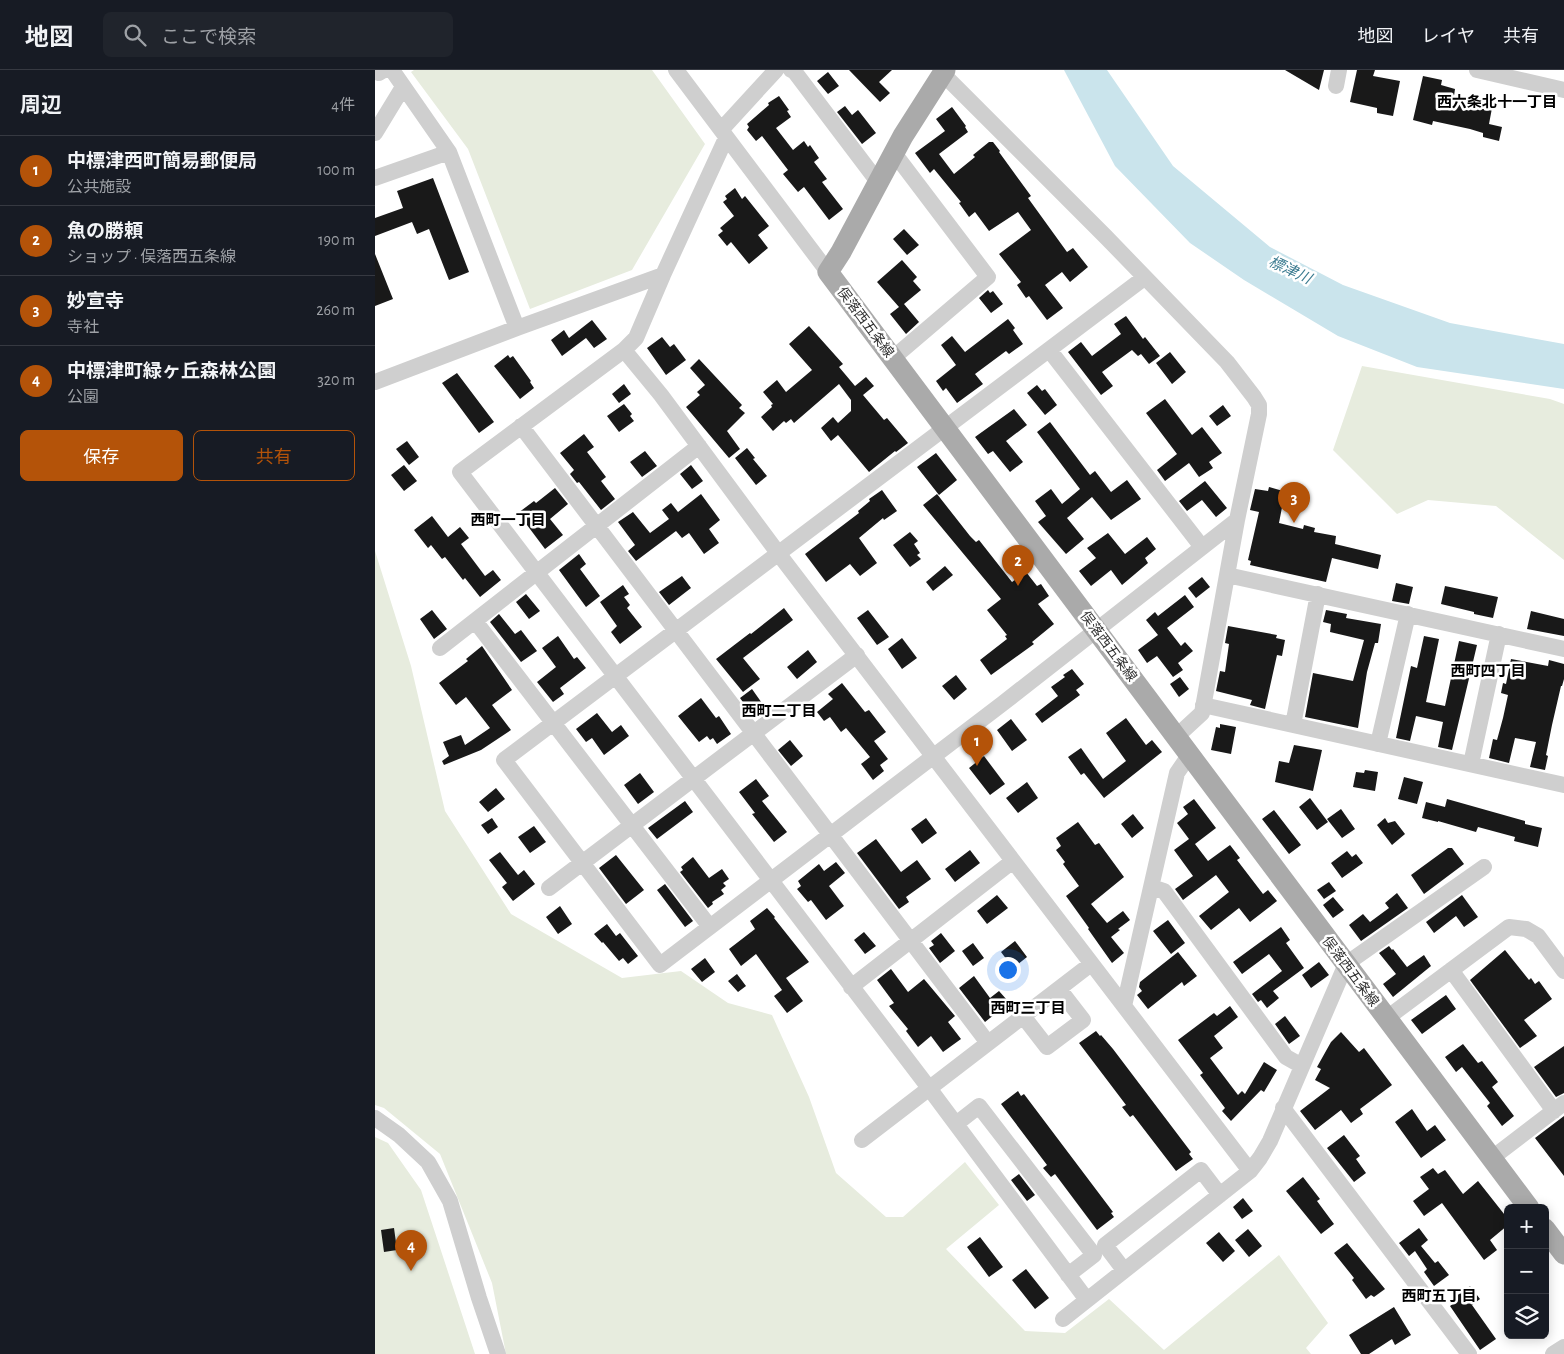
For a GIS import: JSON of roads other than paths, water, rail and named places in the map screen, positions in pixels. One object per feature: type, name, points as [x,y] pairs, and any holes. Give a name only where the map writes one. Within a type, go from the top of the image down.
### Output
[{"type":"main road","points":[[828,272],[841,252],[894,153],[944,71]]},
{"type":"main road","name":"俣落西五条線","points":[[828,272],[1526,1204]]},
{"type":"street","points":[[375,71],[379,73],[384,70]]},
{"type":"street","points":[[392,70],[449,152],[517,328]]},
{"type":"street","points":[[676,70],[828,272]]},
{"type":"street","points":[[776,70],[724,134],[636,338],[624,350],[460,472],[929,1088],[1087,1300]]},
{"type":"street","points":[[791,70],[878,182]]},
{"type":"street","points":[[1477,70],[1529,76],[1564,90]]},
{"type":"street","points":[[944,71],[1227,362],[1259,405],[1259,414],[1237,520],[1202,713],[1177,736]]},
{"type":"street","points":[[375,133],[403,87]]},
{"type":"street","points":[[375,178],[449,152]]},
{"type":"street","points":[[893,358],[988,277],[894,153]]},
{"type":"street","points":[[375,382],[663,275]]},
{"type":"street","points":[[1145,278],[504,760],[661,965],[933,757],[1237,520]]},
{"type":"street","points":[[624,350],[1250,1171]]},
{"type":"street","points":[[1050,351],[1202,547]]},
{"type":"street","points":[[521,426],[988,1043]]},
{"type":"street","points":[[440,648],[699,446]]},
{"type":"street","points":[[1227,575],[1564,649]]},
{"type":"street","points":[[1293,725],[1318,594]]},
{"type":"street","points":[[1377,744],[1408,614]]},
{"type":"street","points":[[475,621],[710,927]]},
{"type":"street","points":[[1471,764],[1499,634]]},
{"type":"street","points":[[549,888],[857,656]]},
{"type":"street","points":[[1203,705],[1564,785]]},
{"type":"street","points":[[1124,1006],[1177,773],[1190,754]]},
{"type":"street","points":[[851,987],[1013,861]]},
{"type":"street","points":[[1063,1319],[1250,1171],[1270,1141],[1346,964],[1484,867]]},
{"type":"street","points":[[1152,887],[1164,891],[1286,1057],[1302,1066]]},
{"type":"street","points":[[1387,1018],[1509,927],[1526,929],[1538,936],[1564,971]]},
{"type":"street","points":[[862,1140],[1091,964]]},
{"type":"street","points":[[1451,970],[1559,1107],[1492,1158]]},
{"type":"street","points":[[1023,1016],[1047,1048],[1055,1042],[1083,1020],[1059,989]]},
{"type":"street","points":[[956,1124],[979,1106],[1094,1255],[1068,1275]]},
{"type":"street","points":[[1283,1108],[1469,1354]]},
{"type":"street","points":[[375,1118],[428,1162],[450,1201],[498,1354]]},
{"type":"street","points":[[1124,1270],[1105,1245],[1201,1170],[1220,1195]]},
{"type":"street","points":[[1553,1354],[1564,1347]]},
{"type":"water","name":"標津川","points":[[1064,70],[1107,70],[1173,166],[1270,247],[1343,285],[1450,323],[1564,344],[1564,389],[1417,367],[1338,336],[1244,280],[1190,243],[1115,166]]},
{"type":"place","name":"妙宣寺","points":[[1294,523]]},
{"type":"place","name":"魚の勝頼","points":[[1018,586]]},
{"type":"place","name":"中標津西町簡易郵便局","points":[[977,766]]},
{"type":"place","name":"中標津町緑ヶ丘森林公園","points":[[411,1271]]},
{"type":"district","name":"西六条北十一丁目","points":[[1497,102]]},
{"type":"district","name":"西町一丁目","points":[[508,520]]},
{"type":"district","name":"西町四丁目","points":[[1488,671]]},
{"type":"district","name":"西町二丁目","points":[[779,711]]},
{"type":"district","name":"西町三丁目","points":[[1028,1008]]},
{"type":"district","name":"西町五丁目","points":[[1439,1296]]}]
